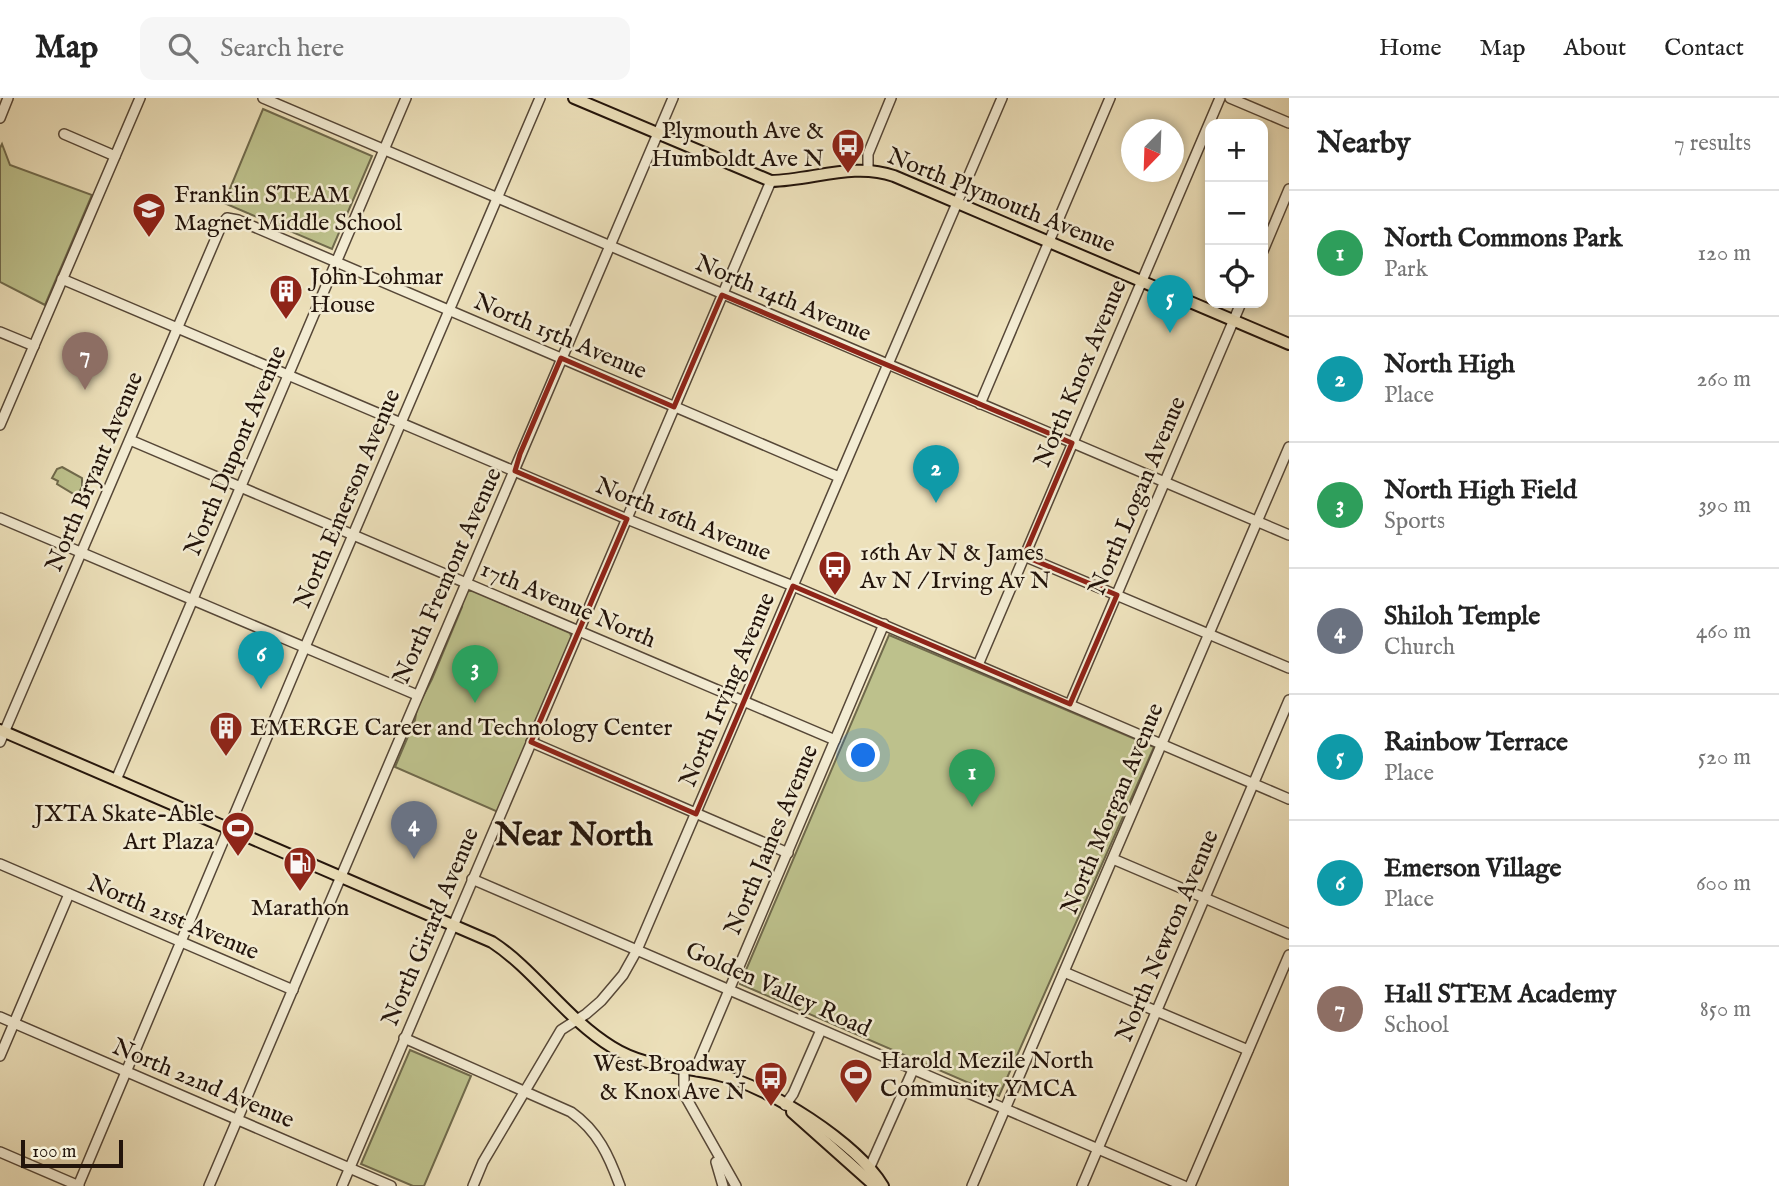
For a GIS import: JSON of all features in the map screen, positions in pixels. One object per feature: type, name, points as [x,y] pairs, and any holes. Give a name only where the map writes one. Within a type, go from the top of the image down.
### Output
[{"type":"main road","name":"North Plymouth Avenue","points":[[574,98],[771,181],[797,180],[850,170],[868,170],[894,176],[1289,344]]},
{"type":"main road","points":[[1,735],[116,780],[494,944],[577,1020],[623,1053],[652,1065],[718,1074],[739,1081],[816,1122],[869,1169],[883,1186]]},
{"type":"main road","points":[[785,1105],[875,1186]]},
{"type":"street","points":[[0,118],[8,98]]},
{"type":"street","points":[[0,425],[140,98]]},
{"type":"street","name":"North 14th Avenue","points":[[263,98],[1289,535]]},
{"type":"street","name":"North Dupont Avenue","points":[[116,780],[406,98]]},
{"type":"street","name":"North Emerson Avenue","points":[[79,1186],[305,647],[540,98]]},
{"type":"street","name":"North Fremont Avenue","points":[[209,1186],[673,98]]},
{"type":"street","points":[[868,170],[868,154],[891,98]]},
{"type":"street","name":"North Irving Avenue","points":[[473,1186],[483,1162],[561,1030],[601,1001],[613,988],[637,950],[1002,98]]},
{"type":"street","points":[[980,404],[1110,98]]},
{"type":"street","name":"North Knox Avenue","points":[[978,665],[1220,98]]},
{"type":"street","points":[[1230,98],[1289,123]]},
{"type":"street","points":[[64,134],[115,156]]},
{"type":"street","name":"North Girard Avenue","points":[[342,1186],[771,181]]},
{"type":"street","points":[[1265,245],[1289,188]]},
{"type":"street","name":"North 15th Avenue","points":[[227,218],[238,220],[839,477]]},
{"type":"street","name":"North Bryant Avenue","points":[[1,735],[222,224],[227,218]]},
{"type":"street","name":"North 16th Avenue","points":[[62,279],[627,519],[884,624],[1289,799]]},
{"type":"street","name":"North Logan Avenue","points":[[1070,704],[1239,308]]},
{"type":"street","points":[[0,332],[34,346]]},
{"type":"street","name":"17th Avenue North","points":[[130,440],[835,740]]},
{"type":"street","name":"North Morgan Avenue","points":[[972,1186],[1289,446]]},
{"type":"street","points":[[0,518],[417,695]]},
{"type":"street","points":[[1024,556],[1289,668]]},
{"type":"street","name":"North James Avenue","points":[[697,1072],[699,1060],[884,624]]},
{"type":"street","name":"North Newton Avenue","points":[[1082,1186],[1289,700]]},
{"type":"street","points":[[531,743],[788,853]]},
{"type":"street","points":[[1113,859],[1289,934]]},
{"type":"street","name":"North 21st Avenue","points":[[0,864],[293,990]]},
{"type":"street","name":"Golden Valley Road","points":[[472,879],[1184,1186]]},
{"type":"street","points":[[0,1056],[69,894]]},
{"type":"street","points":[[1190,1186],[1289,954]]},
{"type":"street","points":[[1064,972],[1248,1050]]},
{"type":"street","name":"North 22nd Avenue","points":[[0,1017],[391,1186]]},
{"type":"street","points":[[785,1105],[793,1094],[821,1030]]},
{"type":"street","points":[[404,1038],[563,1107],[590,1128],[607,1152],[620,1186]]},
{"type":"street","points":[[684,1070],[684,1094],[736,1186]]},
{"type":"street","points":[[869,1169],[913,1070]]},
{"type":"street","points":[[710,1144],[723,1186]]},
{"type":"street","points":[[0,1152],[79,1186]]},
{"type":"highlighted area","points":[[722,295],[1072,443],[1024,556],[1117,595],[1070,704],[793,586],[696,814],[531,742],[627,519],[515,471],[520,454],[561,358],[674,407]]},
{"type":"green space","points":[[263,109],[372,156],[332,249],[224,203]]},
{"type":"green space","points":[[2,144],[10,165],[92,195],[45,305],[0,282]]},
{"type":"green space","points":[[62,467],[82,478],[82,487],[77,496],[52,478],[57,469]]},
{"type":"green space","points":[[468,591],[474,591],[570,633],[572,639],[498,812],[395,767],[415,720],[417,708],[462,607],[463,597]]},
{"type":"green space","points":[[889,635],[1154,747],[999,1096],[740,984]]},
{"type":"green space","points":[[410,1050],[471,1076],[424,1186],[413,1186],[361,1164]]},
{"type":"place","name":"Plymouth Ave & Humboldt Ave N","points":[[848,175]]},
{"type":"place","name":"Franklin STEAM Magnet Middle School","points":[[149,239]]},
{"type":"place","name":"John Lohmar House","points":[[286,321]]},
{"type":"place","name":"Rainbow Terrace","points":[[1170,333]]},
{"type":"place","name":"Hall STEM Academy","points":[[85,390]]},
{"type":"place","name":"North High","points":[[936,503]]},
{"type":"place","name":"16th Av N & James Av N / Irving Av N","points":[[835,597]]},
{"type":"place","name":"Emerson Village","points":[[261,689]]},
{"type":"place","name":"North High Field","points":[[475,703]]},
{"type":"place","name":"EMERGE Career and Technology Center","points":[[226,758]]},
{"type":"place","name":"North Commons Park","points":[[972,807]]},
{"type":"place","name":"JXTA Skate-Able Art Plaza","points":[[238,858]]},
{"type":"place","name":"Shiloh Temple","points":[[414,859]]},
{"type":"place","name":"Marathon","points":[[300,893]]},
{"type":"place","name":"Harold Mezile North Community YMCA","points":[[856,1105]]},
{"type":"place","name":"West Broadway & Knox Ave N","points":[[771,1108]]},
{"type":"district","name":"Near North","points":[[574,836]]}]
